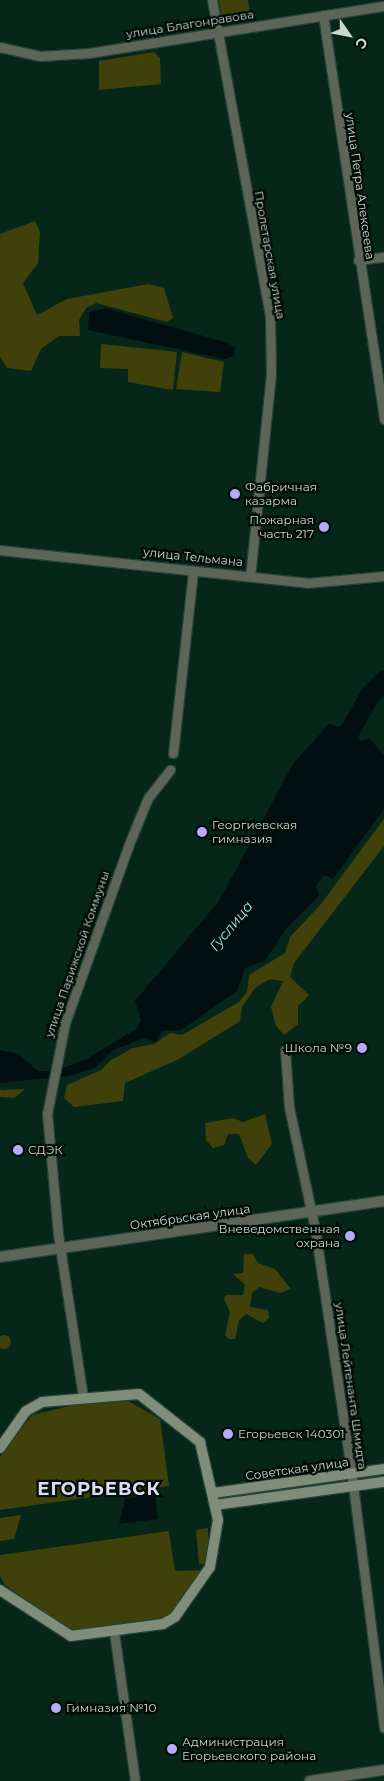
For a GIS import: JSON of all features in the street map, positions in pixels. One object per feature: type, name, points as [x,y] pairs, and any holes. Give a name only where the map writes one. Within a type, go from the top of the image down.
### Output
[{"type":"main road","points":[[0,1448],[31,1407],[83,1397],[133,1393],[159,1407],[200,1442],[215,1505],[215,1556],[175,1617],[163,1624],[80,1637],[63,1634],[0,1590]]},
{"type":"main road","name":"Советская улица","points":[[213,1493],[384,1469]]},
{"type":"main road","name":"Советская улица","points":[[215,1505],[384,1482]]},
{"type":"street","name":"Пролетарская улица","points":[[212,0],[270,316],[271,374],[250,576]]},
{"type":"street","name":"улица Благонравова","points":[[0,47],[51,56],[384,6]]},
{"type":"street","name":"улица Петра Алексеева","points":[[323,15],[358,260],[384,419]]},
{"type":"street","points":[[358,260],[384,258]]},
{"type":"street","name":"улица Тельмана","points":[[0,550],[307,583],[384,576]]},
{"type":"street","points":[[173,752],[193,571]]},
{"type":"street","name":"улица Парижской Коммуны","points":[[83,1397],[60,1248],[46,1134],[56,1052],[133,834],[148,798],[170,770]]},
{"type":"street","name":"улица Лейтенанта Шмидта","points":[[285,1050],[288,1107],[311,1212],[352,1473],[384,1728]]},
{"type":"street","name":"Октябрьская улица","points":[[0,1256],[384,1201]]},
{"type":"street","points":[[114,1632],[135,1781]]},
{"type":"street","points":[[310,1781],[384,1770]]},
{"type":"shaded area","points":[[219,0],[248,0],[251,20],[222,24]]},
{"type":"shaded area","points":[[154,52],[160,58],[161,84],[99,90],[99,61]]},
{"type":"shaded area","points":[[35,221],[40,232],[38,263],[23,283],[37,315],[67,299],[148,284],[164,288],[173,318],[167,322],[96,303],[86,308],[79,320],[80,336],[59,336],[41,349],[31,371],[7,368],[0,357],[0,234]]},
{"type":"shaded area","points":[[101,344],[177,352],[173,390],[128,382],[128,369],[100,368]]},
{"type":"shaded area","points":[[182,352],[224,362],[220,392],[176,389]]},
{"type":"shaded area","points":[[384,819],[384,846],[294,963],[290,977],[309,995],[298,1006],[298,1024],[284,1035],[276,1026],[271,1007],[283,981],[270,979],[255,988],[242,1007],[240,1021],[179,1059],[125,1083],[123,1101],[74,1107],[64,1098],[67,1085],[101,1070],[111,1060],[133,1048],[154,1044],[170,1033],[182,1035],[239,1002],[247,992],[249,975],[285,953],[290,937],[321,904]]},
{"type":"shaded area","points":[[0,1089],[25,1089],[14,1098],[0,1097]]},
{"type":"shaded area","points":[[265,1114],[272,1144],[256,1165],[248,1158],[239,1134],[228,1134],[224,1145],[213,1148],[206,1140],[205,1123],[233,1118],[243,1122]]},
{"type":"shaded area","points":[[244,1254],[253,1254],[258,1263],[275,1269],[291,1289],[280,1293],[259,1287],[252,1293],[250,1307],[268,1310],[269,1318],[263,1323],[246,1314],[239,1320],[235,1339],[229,1339],[225,1335],[230,1312],[224,1299],[226,1295],[243,1295],[245,1285],[233,1274],[243,1273]]},
{"type":"shaded area","points":[[1,1335],[7,1335],[11,1342],[7,1349],[1,1349],[-3,1345],[-3,1339]]},
{"type":"shaded area","points":[[128,1401],[160,1419],[169,1486],[0,1510],[0,1457],[32,1415],[74,1405]]},
{"type":"shaded area","points":[[21,1515],[14,1539],[0,1541],[0,1518]]},
{"type":"shaded area","points":[[208,1528],[208,1557],[204,1564],[199,1564],[196,1530]]},
{"type":"shaded area","points":[[169,1531],[175,1571],[202,1570],[171,1615],[162,1620],[83,1633],[69,1630],[5,1585],[0,1576],[0,1555]]},
{"type":"water","points":[[105,308],[228,343],[235,348],[235,356],[224,359],[88,330],[89,312]]},
{"type":"water","points":[[346,720],[359,730],[356,737],[361,741],[369,738],[384,755],[384,809],[333,879],[324,875],[316,886],[319,896],[285,930],[265,961],[245,968],[237,991],[181,1030],[162,1031],[156,1042],[145,1038],[113,1050],[95,1068],[69,1076],[0,1083],[0,1050],[19,1054],[38,1071],[55,1071],[85,1060],[136,1029],[141,1020],[135,1001],[219,901],[293,764],[329,724],[339,727]]},
{"type":"water","points":[[155,1495],[158,1519],[119,1524],[125,1499]]},
{"type":"waterway","name":"Гуслица","points":[[340,749],[370,695],[384,681]]},
{"type":"place","name":"Фабричная казарма","points":[[235,494]]},
{"type":"place","name":"Пожарная часть 217","points":[[324,527]]},
{"type":"place","name":"Георгиевская гимназия","points":[[202,832]]},
{"type":"place","name":"Школа №9","points":[[362,1048]]},
{"type":"place","name":"СДЭК","points":[[18,1150]]},
{"type":"place","name":"Вневедомственная охрана","points":[[350,1236]]},
{"type":"place","name":"Егорьевск 140301","points":[[228,1434]]},
{"type":"place","name":"Гимназия №10","points":[[56,1708]]},
{"type":"place","name":"Администрация Егорьевского района","points":[[172,1749]]},
{"type":"district","name":"ЕГОРЬЕВСК","points":[[99,1489]]}]
